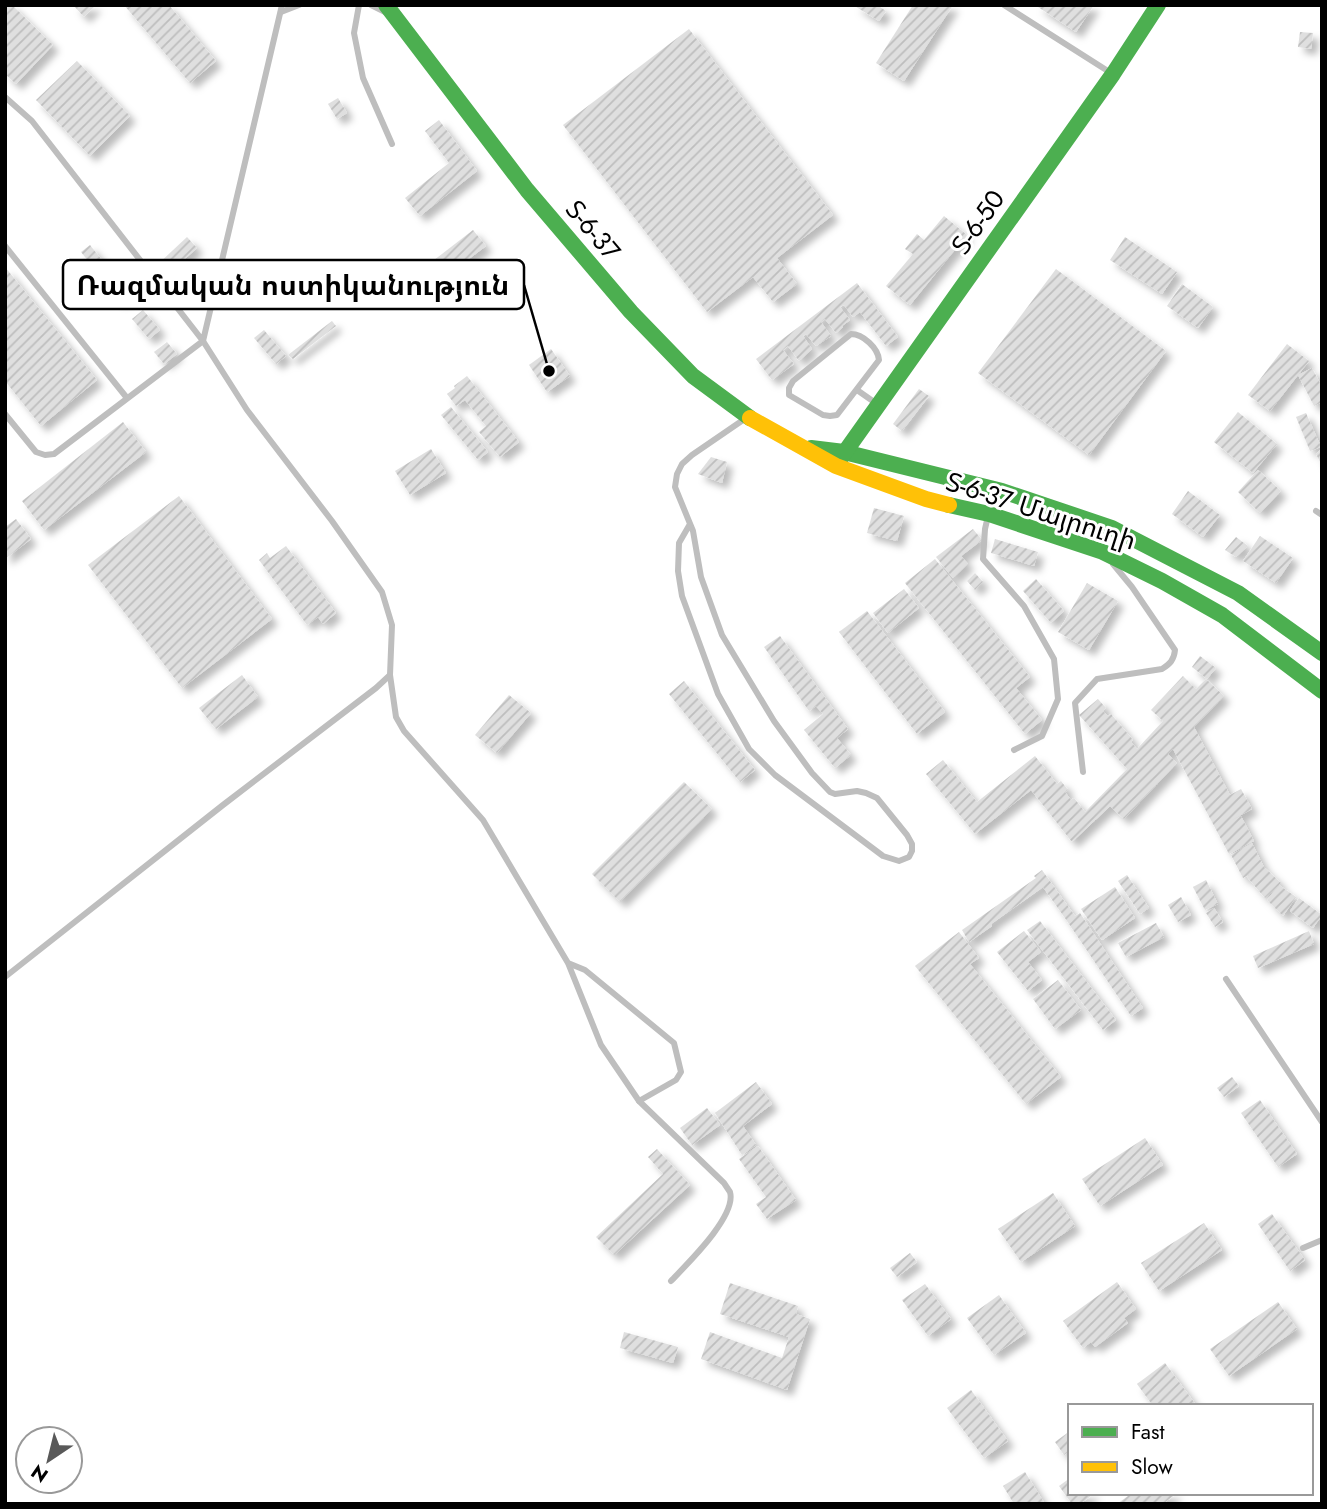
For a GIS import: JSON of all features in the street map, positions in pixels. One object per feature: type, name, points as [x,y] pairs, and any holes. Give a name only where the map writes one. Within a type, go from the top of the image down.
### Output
[{"type":"main road","name":"Տ-6-50","points":[[840,459],[1113,74],[1158,5]]},
{"type":"main road","name":"Տ-6-37","points":[[390,10],[527,190],[631,312],[693,376],[748,417],[802,446]]},
{"type":"main road","name":"Տ-6-37 Մայրուղի","points":[[802,446],[840,459],[926,499],[989,514],[1103,552],[1222,615],[1322,691]]},
{"type":"main road","name":"Տ-6-37 Մայրուղի","points":[[840,459],[1002,491],[1112,528],[1238,593],[1322,653]]},
{"type":"main road","points":[[1103,552],[1112,528]]},
{"type":"lane","points":[[5,414],[37,452],[54,454],[203,341],[281,9],[299,5]]},
{"type":"lane","points":[[359,5],[354,33],[363,78],[392,144]]},
{"type":"lane","points":[[371,5],[390,10]]},
{"type":"lane","points":[[1003,5],[1113,74]]},
{"type":"lane","points":[[5,97],[32,121],[203,341],[247,410],[332,521],[382,592],[392,625],[390,675],[396,717],[404,731],[483,820],[568,963],[601,1045],[639,1101],[724,1182],[731,1194],[728,1212],[717,1229],[671,1281]]},
{"type":"lane","points":[[5,246],[127,398]]},
{"type":"lane","points":[[850,334],[864,338],[879,354],[879,360],[857,390],[837,415],[830,416],[823,415],[789,394],[793,381],[850,334]]},
{"type":"lane","points":[[857,390],[879,405]]},
{"type":"lane","points":[[690,524],[678,543],[678,571],[682,596],[718,694],[749,749],[784,782],[883,856],[899,861],[909,857],[912,844],[908,835],[877,798],[857,792],[835,794],[812,773],[774,721],[722,635],[701,577],[693,531],[675,487],[682,464],[748,417]]},
{"type":"lane","points":[[989,514],[985,529],[984,559],[1024,606],[1054,659],[1058,699],[1042,736],[1014,750]]},
{"type":"lane","points":[[1083,772],[1075,703],[1097,679],[1162,669],[1174,658],[1175,650],[1132,587],[1103,552]]},
{"type":"lane","points":[[5,977],[390,675]]},
{"type":"lane","points":[[568,963],[584,970],[674,1043],[681,1072],[677,1080],[639,1101]]},
{"type":"lane","points":[[1226,979],[1322,1122]]},
{"type":"lane","points":[[1303,1248],[1322,1240]]},
{"type":"building","points":[[5,5],[12,5],[53,45],[16,84],[5,74]]},
{"type":"building","points":[[73,5],[96,5],[84,17]]},
{"type":"building","points":[[124,5],[169,5],[216,61],[190,83]]},
{"type":"building","points":[[853,5],[877,5],[886,11],[879,21]]},
{"type":"building","points":[[913,5],[953,5],[904,81],[876,63]]},
{"type":"building","points":[[1035,5],[1094,5],[1076,32]]},
{"type":"building","points":[[689,29],[833,215],[777,258],[797,284],[773,302],[753,277],[707,312],[563,125]]},
{"type":"building","points":[[1300,32],[1313,33],[1311,49],[1298,47]]},
{"type":"building","points":[[77,61],[130,116],[90,156],[36,100]]},
{"type":"building","points":[[338,98],[347,113],[337,119],[328,104]]},
{"type":"building","points":[[439,120],[477,171],[420,216],[405,198],[449,163],[425,131]]},
{"type":"building","points":[[944,216],[967,235],[910,305],[886,286],[913,254],[905,249],[917,234],[924,240]]},
{"type":"building","points":[[473,230],[486,246],[441,280],[429,264]]},
{"type":"building","points":[[187,237],[197,248],[165,277],[156,266]]},
{"type":"building","points":[[1125,237],[1177,272],[1162,294],[1110,260]]},
{"type":"building","points":[[90,245],[129,294],[120,301],[81,252]]},
{"type":"building","points":[[5,267],[97,380],[41,426],[5,381]]},
{"type":"building","points":[[1056,269],[1166,351],[1089,455],[978,373]]},
{"type":"building","points":[[857,283],[898,337],[886,346],[860,312],[853,317],[844,305],[840,307],[850,320],[836,333],[825,319],[821,322],[831,336],[816,346],[806,334],[803,336],[812,349],[799,361],[788,346],[783,350],[794,364],[772,380],[756,359]]},
{"type":"building","points":[[1182,284],[1213,307],[1198,328],[1167,306]]},
{"type":"building","points":[[143,310],[160,330],[149,339],[132,319]]},
{"type":"building","points":[[332,321],[336,326],[293,359],[288,355]]},
{"type":"building","points":[[264,330],[286,356],[276,364],[254,338]]},
{"type":"building","points":[[167,342],[177,354],[164,364],[154,352]]},
{"type":"building","points":[[1287,344],[1309,361],[1270,411],[1248,395]]},
{"type":"building","points":[[551,349],[570,376],[547,392],[529,365]]},
{"type":"building","points":[[1312,368],[1322,387],[1322,402],[1314,406],[1298,375]]},
{"type":"building","points":[[467,376],[519,442],[500,457],[479,432],[486,426],[465,400],[456,406],[447,394]]},
{"type":"building","points":[[919,389],[929,396],[902,431],[893,424]]},
{"type":"building","points":[[451,407],[488,452],[478,460],[441,415]]},
{"type":"building","points":[[1238,412],[1277,444],[1253,473],[1214,442]]},
{"type":"building","points":[[1306,413],[1321,447],[1310,451],[1296,417]]},
{"type":"building","points":[[123,422],[146,452],[44,530],[22,501]]},
{"type":"building","points":[[1322,448],[1322,466],[1316,454]]},
{"type":"building","points":[[431,449],[446,473],[410,495],[395,471]]},
{"type":"building","points":[[711,457],[727,462],[722,483],[698,474]]},
{"type":"building","points":[[1258,470],[1281,491],[1260,513],[1238,492]]},
{"type":"building","points":[[1188,491],[1220,515],[1203,537],[1172,514]]},
{"type":"building","points":[[179,496],[272,619],[182,688],[88,565]]},
{"type":"building","points":[[874,508],[904,516],[897,541],[867,533]]},
{"type":"building","points":[[16,519],[31,539],[5,559],[5,527]]},
{"type":"building","points":[[973,529],[982,540],[961,556],[968,564],[953,578],[936,557]]},
{"type":"building","points":[[1260,536],[1293,558],[1276,583],[1243,561]]},
{"type":"building","points":[[1236,537],[1248,546],[1236,557],[1225,550]]},
{"type":"building","points":[[995,539],[1038,552],[1034,566],[991,553]]},
{"type":"building","points":[[286,546],[336,613],[323,624],[318,617],[307,625],[259,560],[267,553],[270,558]]},
{"type":"building","points":[[935,559],[1030,677],[1016,688],[1042,720],[1025,734],[905,583]]},
{"type":"building","points":[[975,573],[983,582],[975,590],[967,581]]},
{"type":"building","points":[[1036,579],[1064,611],[1051,623],[1023,591]]},
{"type":"building","points":[[1087,583],[1118,601],[1089,650],[1058,632]]},
{"type":"building","points":[[904,589],[919,608],[888,633],[873,613]]},
{"type":"building","points":[[867,611],[945,712],[917,734],[839,632]]},
{"type":"building","points":[[780,636],[848,729],[837,738],[851,755],[835,768],[804,730],[823,714],[816,706],[809,711],[764,647]]},
{"type":"building","points":[[1200,656],[1216,668],[1207,679],[1192,667]]},
{"type":"building","points":[[242,675],[258,697],[216,729],[199,708]]},
{"type":"building","points":[[1183,676],[1196,689],[1206,679],[1224,696],[1194,727],[1230,795],[1241,789],[1252,809],[1230,821],[1241,816],[1254,841],[1229,854],[1173,749],[1168,754],[1177,763],[1124,819],[1110,806],[1072,842],[1031,790],[975,834],[926,774],[943,760],[977,802],[1035,756],[1057,784],[1061,781],[1071,800],[1074,798],[1085,812],[1127,769],[1079,715],[1098,699],[1106,708],[1103,711],[1108,716],[1111,714],[1133,740],[1131,742],[1137,749],[1163,721],[1151,710]]},
{"type":"building","points":[[684,681],[755,770],[740,782],[669,694]]},
{"type":"building","points":[[509,695],[531,713],[497,753],[475,735]]},
{"type":"building","points":[[684,782],[712,809],[620,902],[592,874]]},
{"type":"building","points":[[1252,843],[1264,867],[1281,883],[1265,898],[1247,877],[1256,871],[1243,878],[1231,855]]},
{"type":"building","points":[[1042,870],[1075,916],[1080,913],[1143,1008],[1131,1016],[1043,887],[969,942],[962,930],[1036,878],[1034,876]]},
{"type":"building","points":[[1127,875],[1149,908],[1140,914],[1118,881]]},
{"type":"building","points":[[1206,880],[1218,904],[1205,910],[1193,887]]},
{"type":"building","points":[[1279,885],[1296,897],[1283,916],[1267,900]]},
{"type":"building","points":[[1115,887],[1135,918],[1102,940],[1081,909]]},
{"type":"building","points":[[1181,897],[1191,915],[1178,922],[1168,905]]},
{"type":"building","points":[[1299,898],[1322,915],[1313,928],[1290,911]]},
{"type":"building","points":[[1214,908],[1223,922],[1215,927],[1206,913]]},
{"type":"building","points":[[1040,921],[1116,1020],[1103,1030],[1027,930]]},
{"type":"building","points":[[1156,923],[1164,937],[1126,957],[1118,943]]},
{"type":"building","points":[[1024,931],[1041,952],[1028,962],[1042,980],[1028,991],[997,952]]},
{"type":"building","points":[[1309,931],[1314,944],[1258,968],[1253,956]]},
{"type":"building","points":[[959,932],[979,958],[970,964],[1061,1077],[1026,1104],[915,966]]},
{"type":"building","points":[[1058,980],[1081,1010],[1055,1029],[1033,999]]},
{"type":"building","points":[[1232,1077],[1239,1086],[1224,1097],[1217,1088]]},
{"type":"building","points":[[756,1082],[772,1104],[743,1126],[756,1145],[742,1155],[715,1113]]},
{"type":"building","points":[[1260,1100],[1297,1154],[1278,1167],[1241,1113]]},
{"type":"building","points":[[707,1108],[720,1125],[692,1145],[680,1128]]},
{"type":"building","points":[[1145,1138],[1163,1165],[1100,1206],[1082,1179]]},
{"type":"building","points":[[758,1146],[796,1200],[767,1219],[756,1204],[766,1197],[739,1159]]},
{"type":"building","points":[[657,1149],[690,1185],[614,1255],[596,1237],[663,1174],[648,1157]]},
{"type":"building","points":[[1053,1193],[1075,1226],[1021,1262],[998,1229]]},
{"type":"building","points":[[1272,1214],[1305,1260],[1290,1271],[1258,1224]]},
{"type":"building","points":[[1204,1223],[1222,1250],[1159,1291],[1141,1263]]},
{"type":"building","points":[[910,1253],[917,1262],[897,1277],[890,1268]]},
{"type":"building","points":[[1117,1282],[1136,1309],[1124,1318],[1128,1323],[1095,1347],[1091,1342],[1083,1348],[1063,1321]]},
{"type":"building","points":[[730,1283],[798,1306],[796,1314],[810,1319],[787,1390],[701,1359],[710,1332],[782,1358],[789,1337],[720,1314]]},
{"type":"building","points":[[925,1284],[951,1319],[928,1336],[902,1300]]},
{"type":"building","points":[[999,1295],[1026,1333],[994,1355],[967,1318]]},
{"type":"building","points":[[1278,1302],[1297,1329],[1229,1376],[1210,1349]]},
{"type":"building","points":[[624,1332],[678,1347],[673,1363],[620,1348]]},
{"type":"building","points":[[1165,1363],[1196,1404],[1152,1404],[1137,1384]]},
{"type":"building","points":[[971,1390],[1008,1441],[984,1458],[947,1408]]},
{"type":"building","points":[[1068,1432],[1068,1452],[1064,1455],[1055,1442]]},
{"type":"building","points":[[1025,1472],[1045,1504],[1014,1504],[1003,1486]]},
{"type":"building","points":[[1068,1479],[1068,1495],[1092,1495],[1080,1504],[1072,1504],[1059,1486]]},
{"type":"building","points":[[1129,1495],[1174,1495],[1163,1504],[1117,1504]]},
{"type":"traffic: fast","points":[[386,5],[527,190],[631,312],[693,376],[750,418]]},
{"type":"traffic: fast","points":[[840,459],[1113,74],[1158,5]]},
{"type":"traffic: fast","points":[[811,448],[844,452],[1002,491],[1112,528],[1238,593],[1322,653]]},
{"type":"traffic: fast","points":[[949,505],[989,514],[1103,552],[1162,581],[1222,615],[1322,691]]},
{"type":"traffic: slow","points":[[750,418],[836,466],[949,505]]},
{"type":"place","name":"Ռազմական ոստիկանություն","points":[[549,371]]}]
